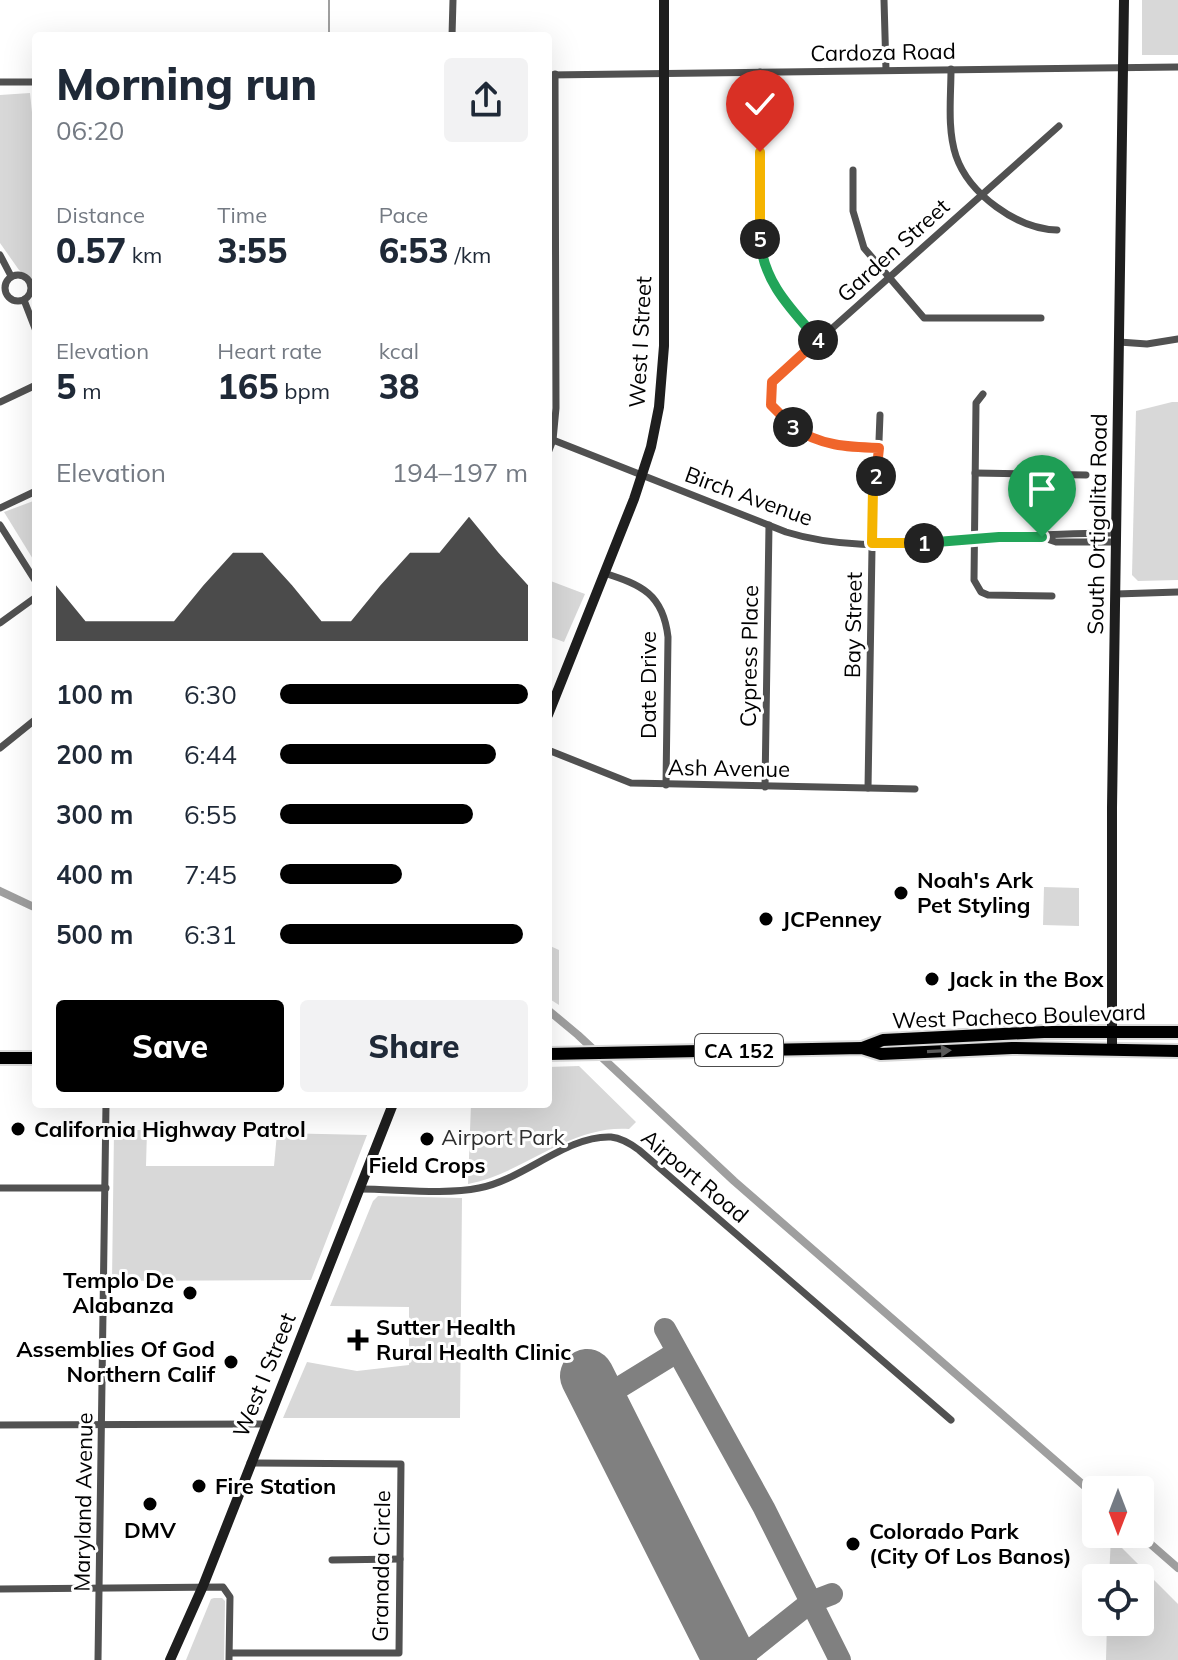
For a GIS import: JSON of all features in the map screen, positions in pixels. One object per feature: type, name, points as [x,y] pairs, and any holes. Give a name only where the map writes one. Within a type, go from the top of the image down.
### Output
[{"type":"highway","name":"West Pacheco Boulevard","points":[[862,1048],[883,1040],[1044,1032],[1178,1032]]},
{"type":"highway","name":"West Pacheco Boulevard","points":[[552,1054],[862,1048],[881,1054],[1022,1048],[1178,1051]]},
{"type":"highway","points":[[0,1058],[32,1058]]},
{"type":"street","points":[[452,32],[453,0]]},
{"type":"street","name":"West I Street","points":[[552,705],[643,475],[659,407],[663,369],[664,0]]},
{"type":"street","points":[[884,0],[886,70]]},
{"type":"street","name":"South Ortigalita Road","points":[[1112,1049],[1124,0]]},
{"type":"street","name":"Cardoza Road","points":[[552,74],[1178,67]]},
{"type":"street","points":[[951,69],[952,137],[963,170],[983,193],[1015,220],[1037,228],[1057,230]]},
{"type":"street","points":[[760,72],[760,233],[763,260],[782,299],[819,341]]},
{"type":"street","points":[[552,74],[556,408],[552,433]]},
{"type":"street","points":[[0,82],[32,82]]},
{"type":"street","name":"Garden Street","points":[[879,448],[848,447],[816,440],[791,426],[771,405],[772,382],[1059,126]]},
{"type":"street","points":[[853,170],[853,211],[859,237],[871,259],[924,318],[1041,318]]},
{"type":"street","points":[[0,255],[11,276]]},
{"type":"street","points":[[21,275],[31,284],[31,291],[24,300],[16,302],[3,294],[6,281],[11,276],[21,275]]},
{"type":"street","points":[[24,300],[32,321]]},
{"type":"street","points":[[1119,342],[1147,344],[1178,339]]},
{"type":"street","points":[[0,402],[32,387]]},
{"type":"street","points":[[983,394],[976,403],[974,580],[979,590],[988,595],[1052,596]]},
{"type":"street","name":"Bay Street","points":[[868,788],[873,489],[880,415]]},
{"type":"street","name":"Birch Avenue","points":[[552,439],[769,525],[813,539],[940,543],[1042,537],[1058,532],[1116,538]]},
{"type":"street","points":[[975,473],[1086,475]]},
{"type":"street","points":[[0,508],[32,493]]},
{"type":"street","points":[[0,525],[32,576]]},
{"type":"street","name":"Cypress Place","points":[[765,787],[769,525]]},
{"type":"street","name":"Date Drive","points":[[604,573],[634,582],[653,597],[666,615],[666,785]]},
{"type":"street","points":[[1116,594],[1178,592]]},
{"type":"street","points":[[0,623],[32,600]]},
{"type":"street","points":[[0,748],[32,722]]},
{"type":"street","name":"Ash Avenue","points":[[552,752],[631,783],[915,789]]},
{"type":"street","name":"Maryland Avenue","points":[[98,1660],[106,1108]]},
{"type":"street","name":"West I Street","points":[[170,1660],[203,1586],[391,1108]]},
{"type":"street","name":"Airport Road","points":[[360,1189],[476,1189],[500,1182],[594,1139],[614,1137],[627,1142],[951,1420]]},
{"type":"street","points":[[0,1188],[106,1188]]},
{"type":"street","points":[[0,1425],[266,1424]]},
{"type":"street","name":"Granada Circle","points":[[230,1657],[399,1653],[401,1464],[250,1463]]},
{"type":"street","points":[[332,1560],[400,1559]]},
{"type":"street","points":[[0,1589],[223,1587],[230,1597],[230,1657]]},
{"type":"green space","points":[[1142,0],[1178,0],[1178,55],[1142,55]]},
{"type":"green space","points":[[30,93],[32,280],[19,270],[0,243],[0,95]]},
{"type":"green space","points":[[1178,402],[1178,580],[1138,581],[1132,575],[1136,411]]},
{"type":"green space","points":[[32,502],[32,558],[4,512]]},
{"type":"green space","points":[[552,582],[585,594],[564,642],[552,638]]},
{"type":"green space","points":[[1044,887],[1079,888],[1079,926],[1043,925]]},
{"type":"green space","points":[[552,947],[559,950],[559,1005],[552,1001]]},
{"type":"green space","name":"Airport Park","points":[[579,1066],[636,1122],[629,1129],[587,1134],[509,1170],[468,1184],[471,1108],[552,1108],[552,1067]]},
{"type":"green space","points":[[114,1130],[147,1130],[146,1166],[274,1166],[277,1133],[367,1135],[311,1280],[112,1281]]},
{"type":"green space","points":[[378,1196],[462,1198],[460,1418],[283,1418],[307,1362],[357,1371],[409,1365],[409,1307],[330,1306],[373,1201]]},
{"type":"green space","points":[[1110,1548],[1122,1548],[1138,1564],[1110,1564]]},
{"type":"green space","points":[[1154,1580],[1178,1604],[1178,1660],[1106,1660],[1107,1636],[1154,1636]]},
{"type":"green space","points":[[211,1599],[225,1601],[224,1660],[186,1660]]},
{"type":"waterway","points":[[329,0],[329,32]]},
{"type":"waterway","points":[[0,891],[32,906]]},
{"type":"waterway","points":[[552,1013],[734,1181],[1082,1484]]},
{"type":"waterway","points":[[1154,1547],[1178,1568]]},
{"type":"taxiway","points":[[665,1329],[764,1508],[840,1660]]},
{"type":"taxiway","points":[[599,1400],[677,1352]]},
{"type":"taxiway","points":[[738,1660],[811,1602],[832,1594]]},
{"type":"runway","points":[[587,1376],[730,1660]]},
{"type":"place","name":"Noah's Ark Pet Styling","points":[[901,893]]},
{"type":"place","name":"JCPenney","points":[[766,919]]},
{"type":"place","name":"Jack in the Box","points":[[932,979]]},
{"type":"place","name":"California Highway Patrol","points":[[18,1129]]},
{"type":"place","name":"Field Crops","points":[[427,1139]]},
{"type":"place","name":"Templo De Alabanza","points":[[190,1293]]},
{"type":"place","name":"Sutter Health Rural Health Clinic","points":[[358,1340]]},
{"type":"place","name":"Assemblies Of God Northern Calif","points":[[231,1362]]},
{"type":"place","name":"Fire Station","points":[[199,1486]]},
{"type":"place","name":"DMV","points":[[150,1504]]},
{"type":"place","name":"Colorado Park (City Of Los Banos)","points":[[853,1544]]},
{"type":"route","points":[[760,152],[763,260],[782,299],[819,341],[772,382],[771,405],[791,426],[816,440],[848,447],[879,448],[873,489],[872,543],[1042,537]]}]
